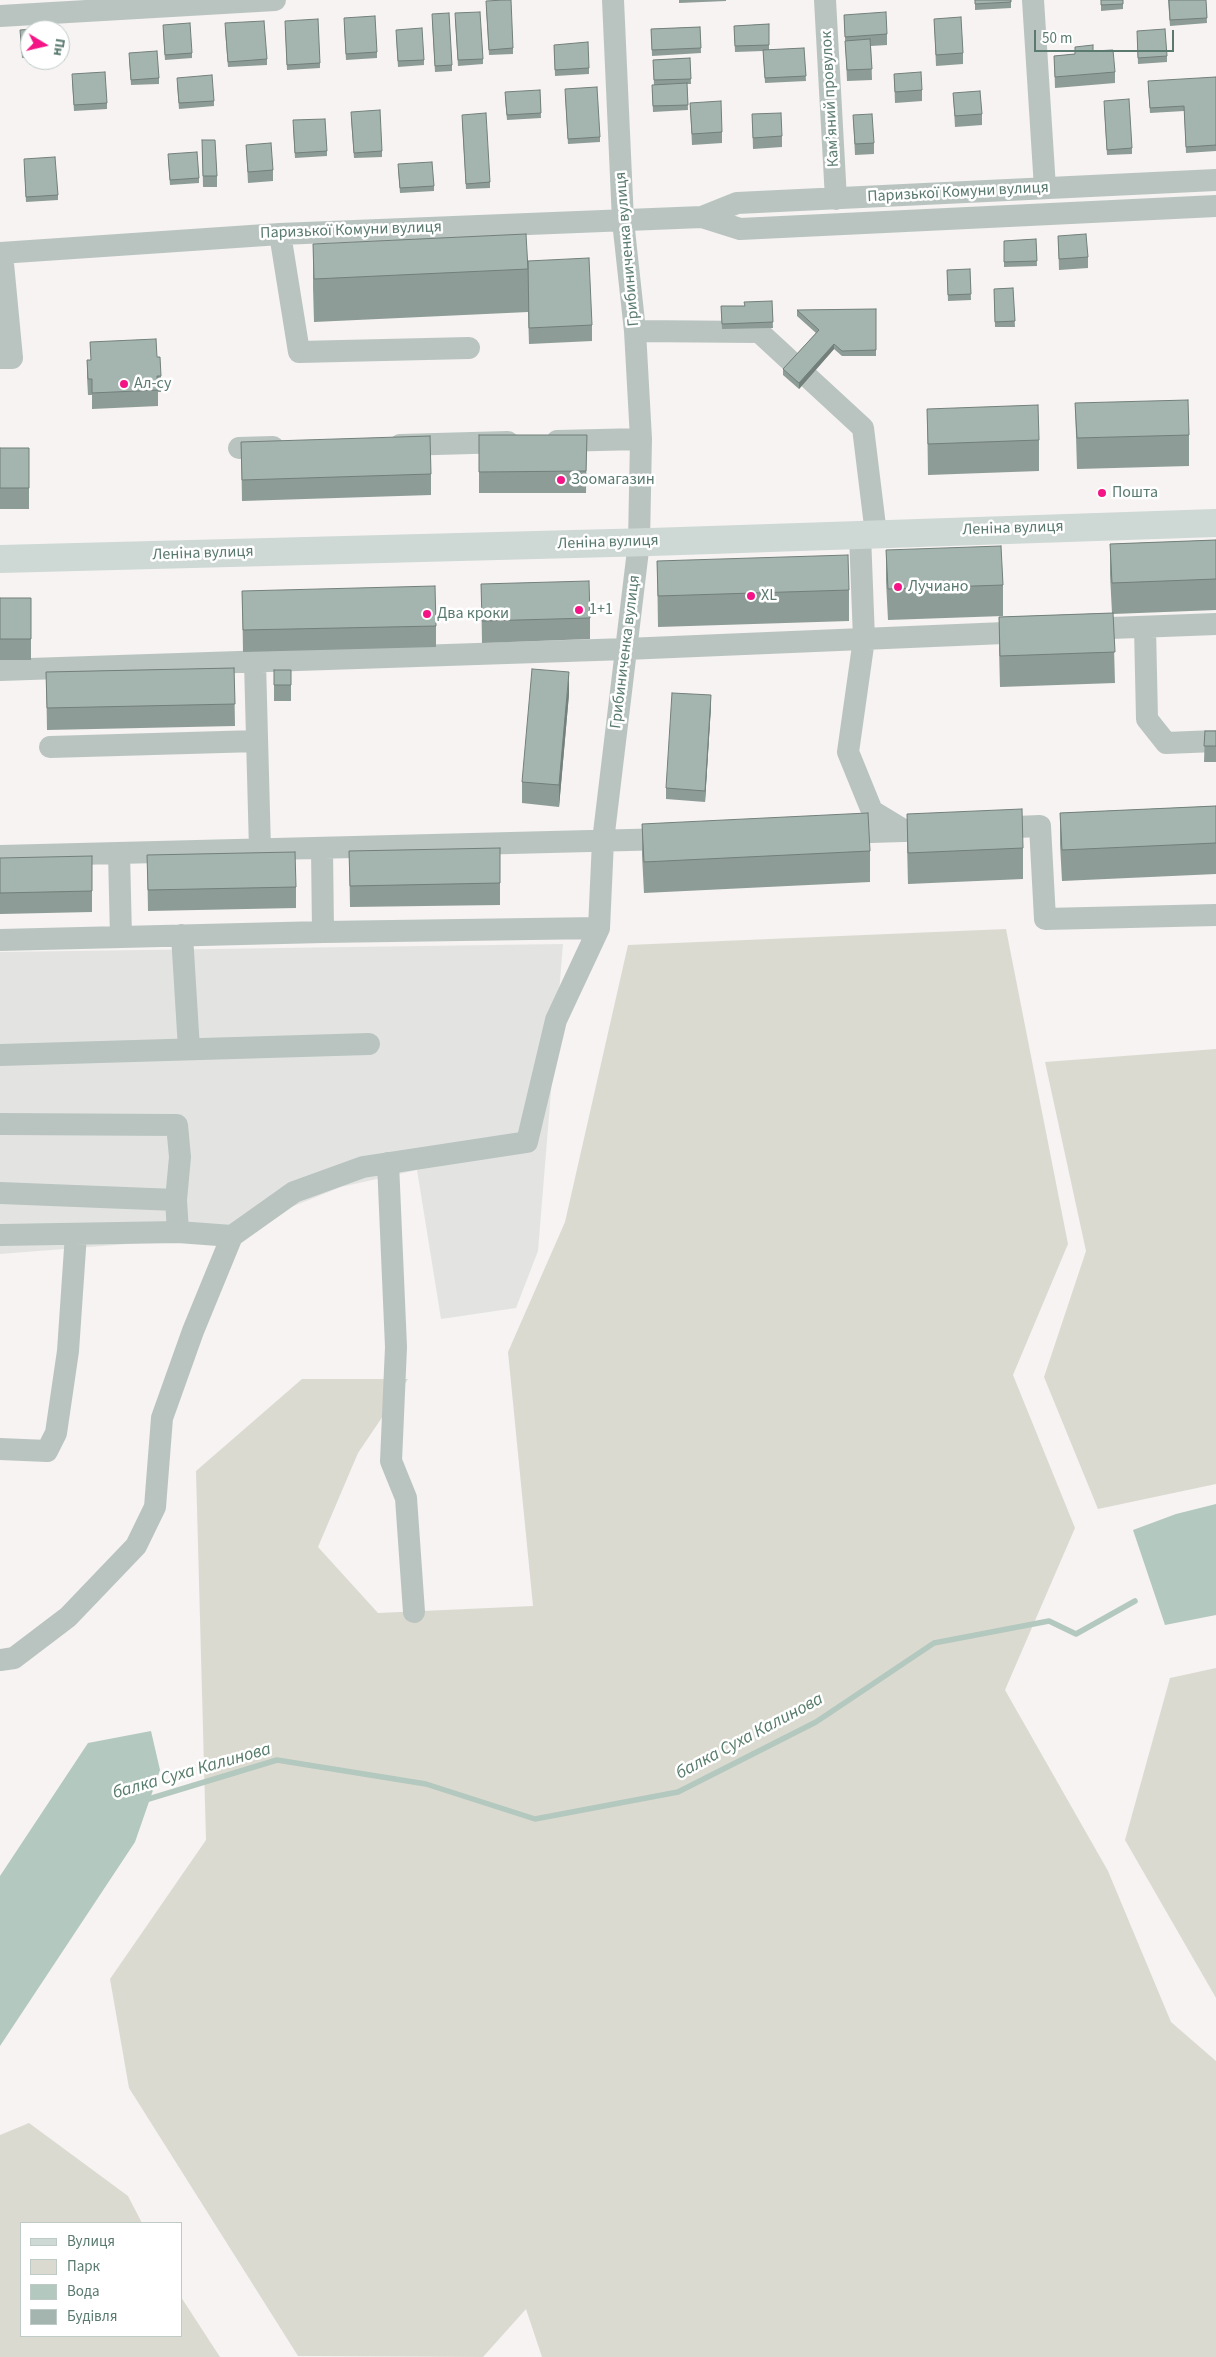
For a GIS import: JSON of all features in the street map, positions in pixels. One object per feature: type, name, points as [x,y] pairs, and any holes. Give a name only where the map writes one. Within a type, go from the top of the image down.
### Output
[{"type":"main road","name":"Леніна вулиця","points":[[0,559],[639,542],[1216,522]]},
{"type":"street","points":[[0,16],[275,0]]},
{"type":"street","name":"Грибиниченка вулиця","points":[[388,1163],[527,1142],[556,1020],[599,928],[603,841],[639,542],[641,439],[636,331],[623,220],[613,0]]},
{"type":"street","name":"Кам’яний провулок","points":[[825,0],[836,199]]},
{"type":"street","points":[[1033,0],[1044,188]]},
{"type":"street","name":"Паризької Комуни вулиця","points":[[1,253],[280,234],[702,217],[737,204],[1216,180]]},
{"type":"street","name":"Паризької Комуни вулиця","points":[[702,217],[740,229],[1216,206]]},
{"type":"street","points":[[280,234],[299,352],[469,348]]},
{"type":"street","points":[[0,358],[12,358],[1,253]]},
{"type":"street","points":[[636,331],[759,332],[863,428],[868,534],[864,639],[848,752],[872,811],[905,831]]},
{"type":"street","points":[[376,445],[641,439]]},
{"type":"street","points":[[239,448],[298,447]]},
{"type":"street","points":[[0,670],[626,649],[1216,624]]},
{"type":"street","points":[[1145,627],[1147,718],[1166,743],[1216,741]]},
{"type":"street","points":[[255,662],[260,850]]},
{"type":"street","points":[[50,747],[257,741]]},
{"type":"street","points":[[820,834],[1040,826],[1045,919],[1216,915]]},
{"type":"street","points":[[0,856],[668,839]]},
{"type":"street","points":[[322,848],[323,932]]},
{"type":"street","points":[[118,854],[121,937]]},
{"type":"street","points":[[0,940],[323,932],[599,928]]},
{"type":"street","points":[[182,935],[189,1049]]},
{"type":"street","points":[[0,1055],[369,1044]]},
{"type":"street","points":[[0,1124],[177,1125],[180,1157],[176,1200],[178,1232]]},
{"type":"street","points":[[0,1660],[14,1658],[68,1617],[136,1546],[155,1506],[162,1418],[193,1331],[232,1236],[294,1192],[363,1167],[388,1163],[396,1347],[391,1461],[406,1498],[414,1612]]},
{"type":"street","points":[[0,1193],[176,1200]]},
{"type":"street","points":[[0,1235],[178,1232],[232,1236]]},
{"type":"street","points":[[0,1449],[47,1451],[56,1433],[68,1351],[76,1234]]},
{"type":"shaded area","points":[[563,944],[538,1251],[516,1308],[441,1319],[417,1170],[341,1187],[274,1214],[242,1235],[0,1254],[0,952]]},
{"type":"green space","points":[[1006,929],[1068,1244],[1013,1375],[1075,1528],[1005,1690],[1108,1871],[1171,2022],[1216,2061],[1216,2357],[542,2357],[526,2309],[483,2357],[298,2356],[129,2088],[110,1979],[206,1840],[196,1471],[302,1379],[408,1379],[358,1453],[318,1547],[378,1613],[533,1606],[508,1352],[565,1222],[628,945]]},
{"type":"green space","points":[[1216,1049],[1216,1484],[1098,1509],[1044,1377],[1086,1251],[1045,1062]]},
{"type":"green space","points":[[1216,1668],[1216,1998],[1125,1840],[1170,1678]]},
{"type":"green space","points":[[29,2123],[128,2196],[141,2222],[20,2222],[20,2337],[182,2337],[182,2299],[220,2357],[0,2357],[0,2135]]},
{"type":"water","points":[[1216,1504],[1216,1615],[1165,1625],[1133,1530],[1176,1514]]},
{"type":"water","points":[[151,1731],[160,1770],[135,1842],[0,2046],[0,1876],[88,1743]]},
{"type":"building","points":[[511,0],[513,48],[489,50],[486,1]]},
{"type":"building","points":[[975,0],[1011,0],[1011,2],[975,4]]},
{"type":"building","points":[[1101,0],[1123,0],[1123,4],[1101,5]]},
{"type":"building","points":[[1169,0],[1206,0],[1207,18],[1170,20]]},
{"type":"building","points":[[480,12],[483,59],[458,60],[455,13]]},
{"type":"building","points":[[886,12],[887,34],[845,37],[844,15]]},
{"type":"building","points":[[449,13],[452,65],[435,66],[432,14]]},
{"type":"building","points":[[375,16],[377,52],[346,54],[344,18]]},
{"type":"building","points":[[961,17],[963,53],[936,55],[934,19]]},
{"type":"building","points":[[318,19],[320,63],[287,65],[285,21]]},
{"type":"building","points":[[264,21],[267,59],[228,62],[225,23]]},
{"type":"building","points":[[190,23],[192,53],[165,55],[163,25]]},
{"type":"building","points":[[769,24],[769,45],[735,46],[734,26]]},
{"type":"building","points":[[700,27],[701,48],[652,50],[651,29]]},
{"type":"building","points":[[422,28],[424,60],[398,61],[396,30]]},
{"type":"building","points":[[1165,29],[1167,56],[1138,58],[1137,31]]},
{"type":"building","points":[[870,39],[872,69],[847,70],[845,41]]},
{"type":"building","points":[[588,42],[589,68],[555,70],[554,45]]},
{"type":"building","points":[[1093,45],[1093,51],[1113,50],[1115,72],[1055,77],[1054,56],[1075,54],[1075,47]]},
{"type":"building","points":[[804,48],[806,76],[765,78],[763,50]]},
{"type":"building","points":[[157,51],[159,78],[131,80],[129,53]]},
{"type":"building","points":[[690,58],[691,79],[654,80],[653,60]]},
{"type":"building","points":[[105,72],[107,103],[74,105],[72,74]]},
{"type":"building","points":[[921,72],[922,90],[895,92],[894,74]]},
{"type":"building","points":[[212,75],[214,101],[179,103],[177,78]]},
{"type":"building","points":[[1216,77],[1216,145],[1186,147],[1184,106],[1150,108],[1148,81]]},
{"type":"building","points":[[687,83],[688,105],[653,106],[652,85]]},
{"type":"building","points":[[597,87],[600,137],[568,139],[565,89]]},
{"type":"building","points":[[540,90],[541,113],[507,115],[505,92]]},
{"type":"building","points":[[980,91],[982,114],[955,116],[953,93]]},
{"type":"building","points":[[1129,99],[1132,148],[1107,150],[1104,101]]},
{"type":"building","points":[[721,101],[722,132],[692,134],[690,103]]},
{"type":"building","points":[[380,110],[382,151],[354,153],[351,112]]},
{"type":"building","points":[[486,113],[490,182],[466,184],[462,115]]},
{"type":"building","points":[[781,113],[782,136],[753,138],[752,114]]},
{"type":"building","points":[[872,114],[874,143],[855,144],[853,115]]},
{"type":"building","points":[[325,119],[327,151],[295,153],[293,120]]},
{"type":"building","points":[[202,140],[215,140],[217,176],[203,176]]},
{"type":"building","points":[[271,143],[273,170],[248,172],[246,145]]},
{"type":"building","points":[[197,152],[199,178],[170,180],[168,154]]},
{"type":"building","points":[[55,157],[58,195],[26,197],[24,159]]},
{"type":"building","points":[[432,162],[434,186],[400,188],[398,164]]},
{"type":"building","points":[[526,234],[528,269],[314,279],[313,244]]},
{"type":"building","points":[[1086,234],[1088,257],[1059,259],[1058,236]]},
{"type":"building","points":[[1036,239],[1037,261],[1004,262],[1004,241]]},
{"type":"building","points":[[589,258],[592,325],[529,328],[528,261]]},
{"type":"building","points":[[970,269],[971,294],[948,295],[947,270]]},
{"type":"building","points":[[1013,288],[1015,321],[995,322],[994,289]]},
{"type":"building","points":[[772,301],[773,322],[722,324],[721,306],[745,306],[744,302]]},
{"type":"building","points":[[876,309],[876,350],[842,351],[834,344],[799,383],[783,369],[819,330],[797,310]]},
{"type":"building","name":"Ал-су","points":[[156,339],[157,357],[160,357],[161,376],[157,376],[158,390],[92,393],[92,379],[88,379],[87,360],[91,360],[90,342]]},
{"type":"building","points":[[1188,400],[1189,435],[1077,438],[1075,403]]},
{"type":"building","points":[[1038,405],[1039,440],[928,444],[927,409]]},
{"type":"building","points":[[479,435],[587,435],[586,471],[479,472]]},
{"type":"building","points":[[430,436],[431,474],[242,480],[241,442]]},
{"type":"building","points":[[0,448],[29,448],[29,488],[0,488]]},
{"type":"building","points":[[1216,540],[1216,579],[1112,583],[1110,544]]},
{"type":"building","points":[[1001,546],[1003,585],[888,589],[886,550]]},
{"type":"building","points":[[848,555],[849,590],[658,596],[657,561]]},
{"type":"building","points":[[589,581],[590,618],[482,621],[481,584]]},
{"type":"building","points":[[435,586],[436,626],[243,630],[242,591]]},
{"type":"building","points":[[0,598],[31,598],[31,639],[0,639]]},
{"type":"building","points":[[1113,613],[1115,652],[1000,656],[999,617]]},
{"type":"building","points":[[234,668],[235,704],[47,708],[46,672]]},
{"type":"building","points":[[532,669],[569,672],[559,785],[522,782]]},
{"type":"building","points":[[274,670],[291,670],[291,685],[274,685]]},
{"type":"building","points":[[672,693],[711,695],[705,791],[666,788]]},
{"type":"building","points":[[1205,731],[1216,731],[1216,746],[1204,746]]},
{"type":"building","points":[[1216,806],[1216,843],[1062,850],[1060,813]]},
{"type":"building","points":[[1022,809],[1023,848],[908,853],[907,814]]},
{"type":"building","points":[[868,813],[870,851],[644,862],[642,824]]},
{"type":"building","points":[[500,848],[500,883],[350,886],[349,851]]},
{"type":"building","points":[[295,852],[296,887],[148,890],[147,855]]},
{"type":"building","points":[[92,856],[92,891],[0,893],[0,858]]},
{"type":"waterway","name":"балка Суха Калинова","points":[[142,1801],[277,1760],[426,1784],[535,1819],[678,1792],[816,1722],[934,1643],[1049,1621],[1076,1634],[1135,1601]]},
{"type":"place","name":"Ал-су","points":[[124,384]]},
{"type":"place","name":"Зоомагазин","points":[[561,480]]},
{"type":"place","name":"Пошта","points":[[1102,493]]},
{"type":"place","name":"Лучиано","points":[[898,587]]},
{"type":"place","name":"XL","points":[[751,596]]},
{"type":"place","name":"1+1","points":[[579,610]]},
{"type":"place","name":"Два кроки","points":[[427,614]]}]
